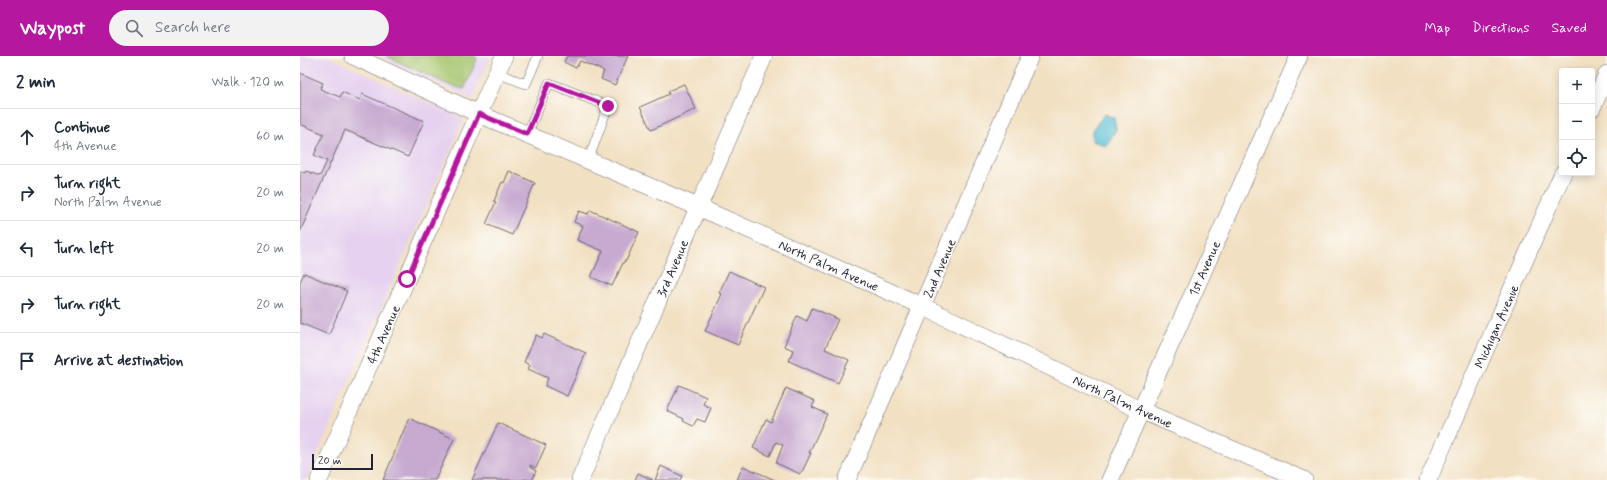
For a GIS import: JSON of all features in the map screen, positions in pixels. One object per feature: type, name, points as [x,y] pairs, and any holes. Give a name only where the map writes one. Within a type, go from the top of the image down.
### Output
[{"type":"street","name":"North Palm Avenue","points":[[353,56],[479,114],[698,207],[922,306],[1140,410],[1304,480]]},
{"type":"street","name":"4th Avenue","points":[[319,480],[504,56]]},
{"type":"street","name":"3rd Avenue","points":[[580,480],[764,56]]},
{"type":"street","name":"2nd Avenue","points":[[847,480],[1030,56]]},
{"type":"street","name":"1st Avenue","points":[[1110,480],[1298,56]]},
{"type":"street","points":[[1594,104],[1607,74]]},
{"type":"street","name":"Michigan Avenue","points":[[1428,480],[1562,176]]},
{"type":"lane","points":[[497,73],[526,84],[538,56]]},
{"type":"lane","points":[[527,134],[549,83],[608,106],[588,160]]},
{"type":"shaded area","points":[[300,56],[327,56],[464,119],[306,480],[300,480]]},
{"type":"shaded area","points":[[378,56],[491,56],[472,99]]},
{"type":"green space","points":[[386,56],[475,56],[477,59],[464,89],[449,85]]},
{"type":"water","points":[[1105,114],[1114,118],[1116,129],[1107,146],[1092,141],[1092,130]]},
{"type":"building","points":[[567,56],[628,56],[615,85],[601,79],[604,71],[580,61],[576,68],[564,62]]},
{"type":"building","points":[[300,73],[323,83],[320,89],[340,97],[342,92],[360,100],[362,94],[424,121],[408,157],[345,130],[300,232],[300,171],[305,173],[306,171],[320,176],[327,161],[314,155],[324,134],[300,124]]},
{"type":"building","points":[[684,84],[696,109],[651,130],[640,107],[669,94],[668,91]]},
{"type":"building","points":[[509,171],[535,183],[512,235],[486,224],[496,202],[494,201],[502,182],[504,183]]},
{"type":"building","points":[[590,210],[639,232],[626,261],[624,261],[612,286],[591,277],[603,251],[577,240],[583,226],[574,222],[579,211],[588,214]]},
{"type":"building","points":[[729,271],[764,287],[738,345],[705,331],[722,294],[719,293]]},
{"type":"building","points":[[304,273],[347,291],[329,335],[300,323],[300,282]]},
{"type":"building","points":[[812,308],[838,319],[825,349],[849,360],[838,383],[789,361],[793,350],[784,346],[797,316],[807,321]]},
{"type":"building","points":[[544,334],[586,353],[567,396],[545,386],[548,378],[528,369],[530,365],[524,362],[536,335],[542,338]]},
{"type":"building","points":[[679,385],[706,397],[703,404],[711,408],[705,422],[697,419],[693,426],[683,421],[684,419],[667,411]]},
{"type":"building","points":[[786,388],[815,401],[812,407],[827,414],[809,453],[811,453],[800,474],[776,463],[783,445],[776,442],[770,456],[753,448],[766,419],[771,422]]},
{"type":"building","points":[[409,418],[454,439],[435,480],[383,480]]},
{"type":"building","points":[[498,423],[546,445],[536,468],[530,465],[530,467],[536,471],[532,480],[472,480]]},
{"type":"building","points":[[661,466],[682,476],[680,480],[655,480]]},
{"type":"building","points":[[743,466],[775,480],[737,480]]},
{"type":"building","points":[[638,473],[653,480],[635,480]]},
{"type":"route","points":[[407,279],[479,114],[527,134],[549,83],[608,106]]}]
